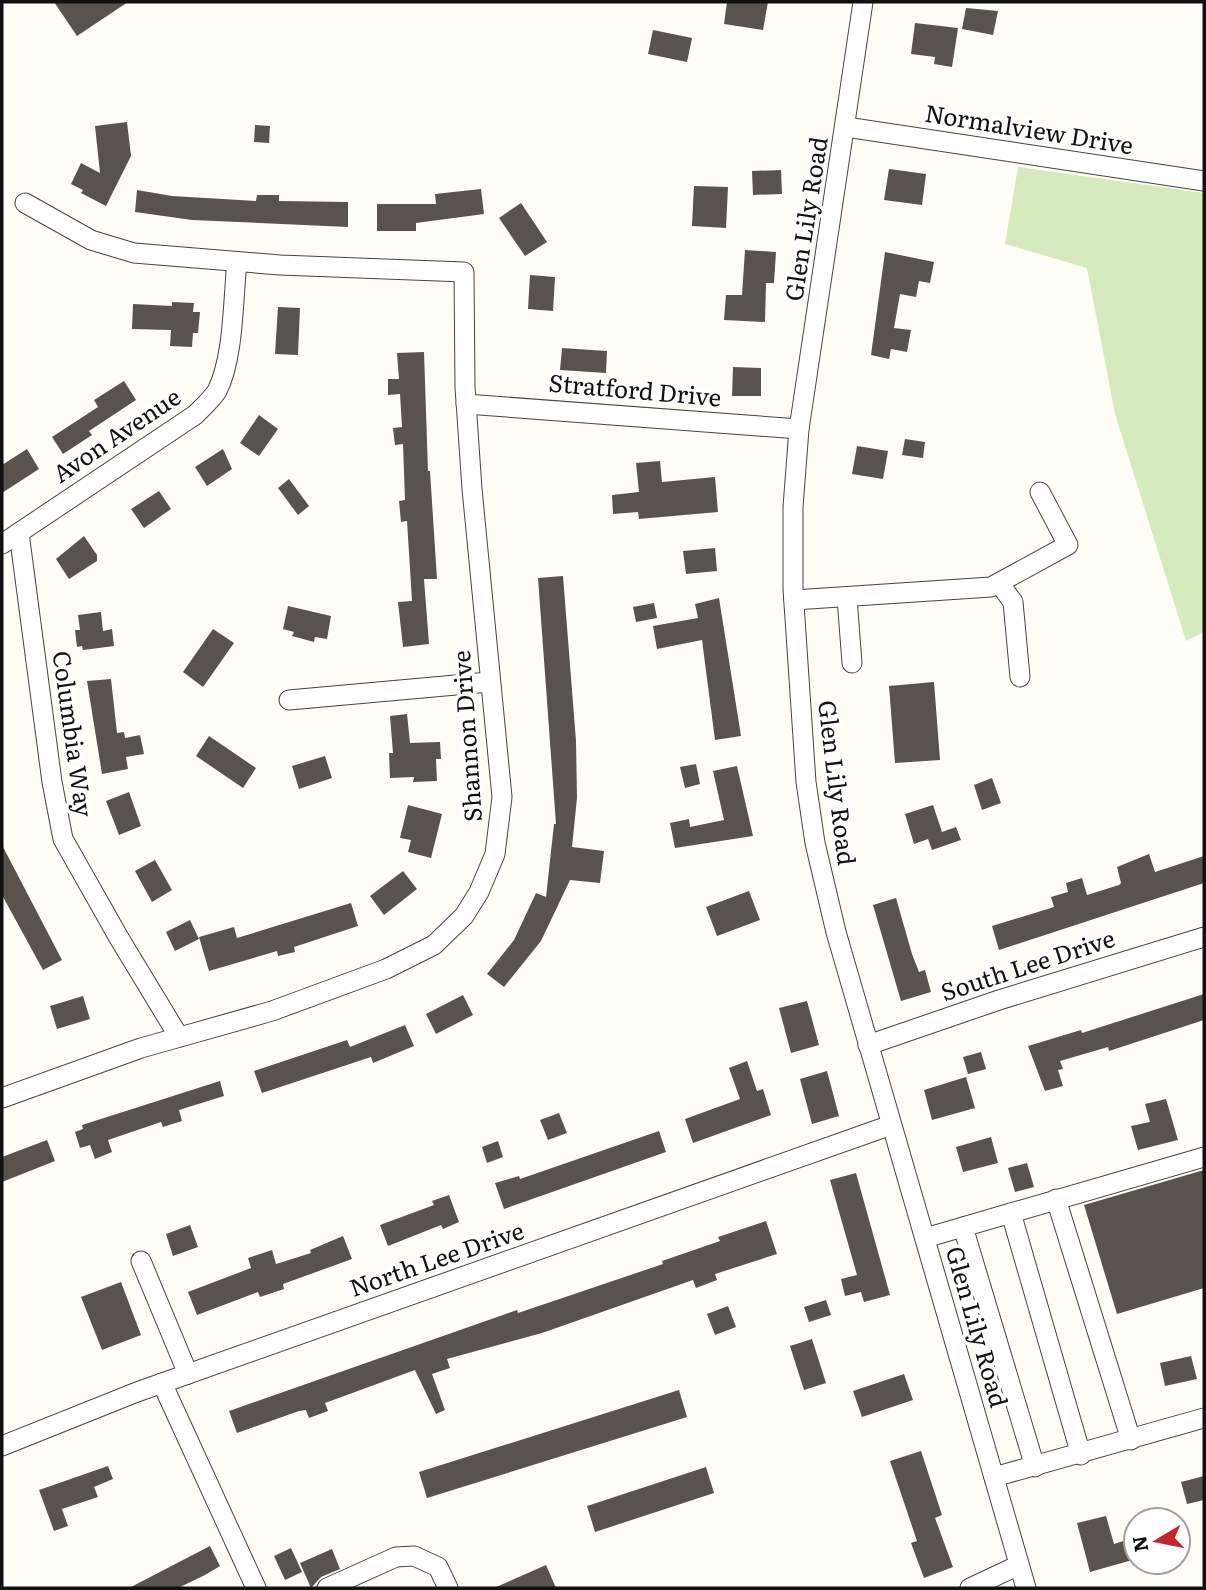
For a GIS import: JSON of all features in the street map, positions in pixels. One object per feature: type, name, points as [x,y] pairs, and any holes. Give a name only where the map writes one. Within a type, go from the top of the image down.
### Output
[{"type":"street","name":"Glen Lily Road","points":[[863,2],[799,429],[793,507],[794,600],[806,782],[815,843],[868,1045],[1026,1588]]},
{"type":"street","name":"Normalview Drive","points":[[846,127],[1204,181]]},
{"type":"street","points":[[24,203],[112,248],[158,256],[237,262]]},
{"type":"street","name":"Shannon Drive","points":[[2,1098],[180,1037],[272,1011],[386,969],[434,945],[464,916],[491,867],[500,827],[502,797],[489,682],[466,404],[464,272],[237,262]]},
{"type":"street","name":"Avon Avenue","points":[[2,544],[195,415],[211,399],[218,388],[226,358],[237,262]]},
{"type":"street","name":"Stratford Drive","points":[[466,404],[799,429]]},
{"type":"street","points":[[794,600],[991,587],[1068,545],[1040,492]]},
{"type":"street","name":"Columbia Way","points":[[19,533],[52,782],[63,839],[119,939],[180,1037]]},
{"type":"street","points":[[999,583],[1013,602],[1020,677]]},
{"type":"street","points":[[847,598],[852,663]]},
{"type":"street","points":[[289,700],[489,682]]},
{"type":"street","name":"South Lee Drive","points":[[868,1045],[999,1000],[1204,937]]},
{"type":"street","name":"North Lee Drive","points":[[2,1446],[162,1383],[891,1125]]},
{"type":"street","points":[[925,1238],[1204,1157]]},
{"type":"street","points":[[1056,1199],[1131,1440]]},
{"type":"street","points":[[1011,1213],[1082,1455]]},
{"type":"street","points":[[963,1227],[1035,1467]]},
{"type":"street","points":[[141,1261],[188,1374]]},
{"type":"street","points":[[162,1383],[256,1588]]},
{"type":"street","points":[[994,1477],[1082,1455],[1204,1419]]},
{"type":"street","points":[[327,1588],[396,1557],[414,1556],[438,1567],[447,1588]]},
{"type":"street","points":[[971,1588],[1019,1565]]},
{"type":"green space","points":[[1018,167],[1204,193],[1204,632],[1186,641],[1115,414],[1087,268],[1005,244]]},
{"type":"building","points":[[54,2],[128,2],[77,36]]},
{"type":"building","points":[[727,2],[768,2],[763,30],[724,24]]},
{"type":"building","points":[[966,8],[998,11],[993,35],[962,29]]},
{"type":"building","points":[[915,23],[958,28],[952,67],[934,64],[935,57],[911,54]]},
{"type":"building","points":[[653,30],[692,38],[687,62],[648,54]]},
{"type":"building","points":[[127,122],[131,156],[106,206],[81,193],[83,190],[71,184],[81,163],[100,173],[95,126]]},
{"type":"building","points":[[255,125],[270,126],[269,143],[254,142]]},
{"type":"building","points":[[889,169],[926,174],[922,205],[884,200]]},
{"type":"building","points":[[781,170],[782,194],[753,195],[752,171]]},
{"type":"building","points":[[694,186],[728,187],[726,228],[692,226]]},
{"type":"building","points":[[481,189],[484,214],[416,223],[416,231],[377,231],[377,204],[436,204],[435,194]]},
{"type":"building","points":[[137,190],[172,196],[256,201],[257,195],[279,195],[279,201],[348,202],[348,227],[192,220],[135,212]]},
{"type":"building","points":[[521,203],[547,242],[525,256],[499,218]]},
{"type":"building","points":[[745,250],[776,252],[774,283],[766,283],[765,322],[724,320],[726,295],[742,295]]},
{"type":"building","points":[[885,252],[934,262],[930,283],[919,281],[916,297],[900,294],[894,328],[911,330],[907,352],[891,349],[889,359],[871,355]]},
{"type":"building","points":[[530,275],[555,277],[553,311],[528,309]]},
{"type":"building","points":[[172,302],[194,303],[193,312],[200,312],[198,333],[193,333],[192,347],[170,346],[171,330],[132,329],[133,304],[172,306]]},
{"type":"building","points":[[278,307],[300,308],[298,355],[275,354]]},
{"type":"building","points":[[562,348],[607,351],[606,373],[560,370]]},
{"type":"building","points":[[424,352],[428,471],[437,579],[424,579],[429,644],[403,647],[398,602],[412,601],[407,521],[401,522],[399,501],[405,500],[403,444],[395,445],[393,428],[402,427],[400,394],[388,395],[388,379],[399,379],[397,353]]},
{"type":"building","points":[[733,367],[761,368],[761,396],[732,396]]},
{"type":"building","points":[[124,381],[136,400],[89,431],[92,435],[63,454],[52,437],[98,407],[94,400]]},
{"type":"building","points":[[259,415],[278,429],[259,456],[240,443]]},
{"type":"building","points":[[905,439],[925,442],[923,458],[902,455]]},
{"type":"building","points":[[857,446],[888,451],[883,479],[852,474]]},
{"type":"building","points":[[27,449],[39,469],[2,493],[2,465]]},
{"type":"building","points":[[223,449],[232,469],[207,486],[195,467]]},
{"type":"building","points":[[660,461],[662,482],[715,477],[718,512],[639,519],[638,512],[613,514],[612,495],[639,492],[636,463]]},
{"type":"building","points":[[289,479],[309,506],[298,515],[278,488]]},
{"type":"building","points":[[159,491],[171,509],[144,528],[131,509]]},
{"type":"building","points":[[84,536],[97,555],[97,561],[69,579],[56,559]]},
{"type":"building","points":[[715,548],[717,571],[686,574],[683,551]]},
{"type":"building","points":[[563,576],[576,741],[577,798],[572,847],[604,851],[600,883],[570,880],[541,941],[504,987],[487,974],[514,940],[536,893],[546,897],[556,824],[538,578]]},
{"type":"building","points":[[719,598],[741,736],[715,740],[702,640],[657,649],[653,626],[698,618],[695,604]]},
{"type":"building","points":[[654,603],[657,618],[636,622],[633,607]]},
{"type":"building","points":[[288,606],[331,616],[327,639],[315,637],[314,642],[292,636],[294,632],[283,629]]},
{"type":"building","points":[[101,612],[103,631],[112,629],[114,646],[83,650],[82,646],[77,647],[75,630],[80,630],[78,615]]},
{"type":"building","points":[[213,629],[234,643],[203,687],[183,672]]},
{"type":"building","points":[[111,679],[117,733],[124,732],[125,738],[140,735],[144,754],[126,757],[128,769],[102,774],[87,681]]},
{"type":"building","points":[[934,682],[940,760],[895,763],[889,686]]},
{"type":"building","points":[[407,714],[410,743],[440,742],[441,759],[436,759],[437,781],[413,782],[414,777],[390,778],[389,753],[393,753],[390,716]]},
{"type":"building","points":[[209,736],[256,768],[243,788],[196,756]]},
{"type":"building","points":[[325,756],[332,778],[299,789],[292,766]]},
{"type":"building","points":[[696,764],[700,784],[685,788],[680,767]]},
{"type":"building","points":[[737,766],[753,836],[675,848],[670,823],[689,819],[690,827],[724,820],[713,771]]},
{"type":"building","points":[[992,778],[1001,803],[982,810],[974,785]]},
{"type":"building","points":[[129,792],[141,826],[119,835],[106,801]]},
{"type":"building","points":[[408,805],[442,814],[431,858],[408,852],[411,840],[400,838]]},
{"type":"building","points":[[933,805],[942,832],[956,827],[961,840],[932,850],[928,839],[914,844],[905,814]]},
{"type":"building","points":[[2,845],[62,960],[43,970],[2,895]]},
{"type":"building","points":[[1149,854],[1155,872],[1204,856],[1204,883],[999,950],[992,926],[1054,907],[1051,897],[1068,892],[1066,883],[1082,878],[1087,895],[1119,885],[1121,883],[1117,867]]},
{"type":"building","points":[[155,860],[172,890],[152,902],[135,871]]},
{"type":"building","points":[[403,871],[417,889],[384,915],[370,896]]},
{"type":"building","points":[[749,891],[760,920],[717,936],[706,907]]},
{"type":"building","points":[[896,898],[912,954],[919,972],[925,970],[931,992],[901,1001],[873,905]]},
{"type":"building","points":[[351,903],[358,926],[294,947],[295,952],[278,956],[277,951],[209,971],[199,937],[234,927],[237,938]]},
{"type":"building","points":[[190,920],[199,939],[175,951],[166,932]]},
{"type":"building","points":[[1204,994],[1204,1020],[1109,1051],[1108,1047],[1060,1061],[1063,1069],[1058,1070],[1063,1086],[1045,1091],[1028,1046],[1081,1030],[1082,1033]]},
{"type":"building","points":[[463,995],[473,1015],[436,1034],[426,1014]]},
{"type":"building","points":[[83,996],[90,1019],[57,1029],[50,1006]]},
{"type":"building","points":[[807,1001],[819,1045],[791,1053],[779,1008]]},
{"type":"building","points":[[405,1025],[414,1046],[373,1063],[371,1057],[262,1093],[254,1071],[347,1040],[350,1047]]},
{"type":"building","points":[[981,1052],[986,1069],[968,1074],[963,1057]]},
{"type":"building","points":[[747,1061],[757,1091],[763,1089],[771,1115],[693,1143],[685,1119],[740,1099],[729,1068]]},
{"type":"building","points":[[827,1071],[839,1116],[812,1124],[800,1079]]},
{"type":"building","points":[[966,1077],[975,1108],[932,1120],[924,1090]]},
{"type":"building","points":[[220,1081],[224,1096],[179,1110],[182,1121],[163,1127],[161,1122],[108,1140],[112,1152],[95,1159],[90,1145],[80,1148],[75,1132],[83,1129],[82,1125]]},
{"type":"building","points":[[1166,1099],[1178,1140],[1138,1150],[1131,1126],[1150,1122],[1145,1104]]},
{"type":"building","points":[[559,1113],[567,1133],[548,1140],[540,1120]]},
{"type":"building","points":[[659,1131],[666,1152],[504,1209],[495,1183],[519,1176],[520,1179]]},
{"type":"building","points":[[991,1137],[998,1163],[963,1172],[956,1147]]},
{"type":"building","points":[[47,1140],[55,1161],[2,1182],[2,1157]]},
{"type":"building","points":[[498,1141],[503,1157],[487,1163],[482,1147]]},
{"type":"building","points":[[1027,1163],[1034,1187],[1015,1192],[1008,1168]]},
{"type":"building","points":[[1204,1170],[1204,1288],[1117,1314],[1084,1205]]},
{"type":"building","points":[[856,1173],[890,1295],[864,1302],[861,1292],[845,1296],[841,1279],[857,1275],[830,1180]]},
{"type":"building","points":[[449,1195],[459,1222],[443,1229],[441,1225],[388,1246],[380,1225],[434,1205],[432,1201]]},
{"type":"building","points":[[766,1221],[777,1254],[715,1274],[717,1280],[696,1288],[693,1280],[542,1333],[447,1359],[450,1368],[432,1374],[445,1410],[436,1414],[415,1370],[325,1403],[328,1411],[309,1418],[306,1410],[299,1411],[237,1433],[229,1411],[517,1310],[518,1313],[663,1264],[662,1261],[720,1241],[718,1237]]},
{"type":"building","points":[[190,1225],[198,1247],[173,1256],[166,1234]]},
{"type":"building","points":[[343,1236],[352,1259],[283,1284],[284,1289],[260,1297],[258,1292],[197,1315],[188,1292],[251,1268],[248,1258],[272,1250],[276,1264],[311,1253],[310,1250]]},
{"type":"building","points":[[121,1282],[141,1335],[102,1350],[81,1297]]},
{"type":"building","points":[[826,1300],[831,1315],[809,1322],[804,1307]]},
{"type":"building","points":[[728,1306],[736,1327],[715,1335],[707,1314]]},
{"type":"building","points":[[812,1339],[826,1383],[804,1390],[790,1346]]},
{"type":"building","points":[[1191,1356],[1197,1379],[1165,1386],[1160,1363]]},
{"type":"building","points":[[904,1374],[913,1400],[862,1417],[853,1391]]},
{"type":"building","points":[[679,1390],[687,1417],[427,1498],[419,1472]]},
{"type":"building","points":[[921,1451],[942,1515],[935,1518],[953,1567],[924,1578],[911,1543],[917,1541],[890,1461]]},
{"type":"building","points":[[108,1466],[113,1479],[94,1487],[98,1497],[62,1509],[68,1526],[54,1531],[39,1490]]},
{"type":"building","points":[[706,1467],[714,1493],[595,1532],[587,1506]]},
{"type":"building","points":[[1204,1476],[1204,1500],[1187,1504],[1181,1482]]},
{"type":"building","points":[[1106,1516],[1114,1544],[1122,1541],[1122,1563],[1090,1572],[1077,1523]]},
{"type":"building","points":[[210,1546],[220,1566],[205,1575],[178,1588],[129,1588]]},
{"type":"building","points":[[291,1548],[302,1572],[285,1580],[274,1556]]},
{"type":"building","points":[[332,1549],[340,1569],[321,1577],[311,1588],[300,1563]]},
{"type":"building","points":[[546,1565],[556,1588],[494,1588]]}]
